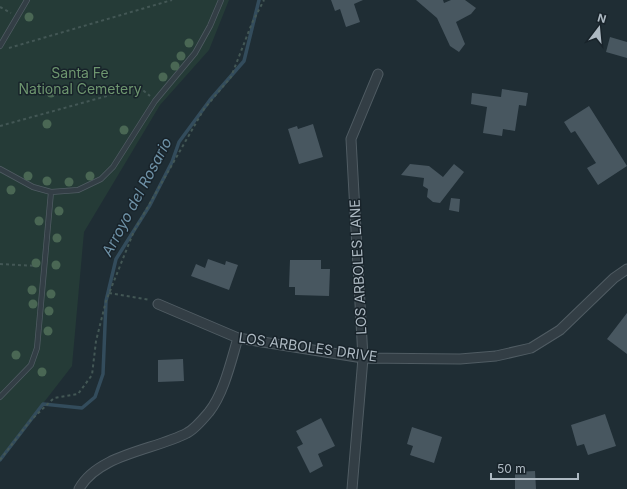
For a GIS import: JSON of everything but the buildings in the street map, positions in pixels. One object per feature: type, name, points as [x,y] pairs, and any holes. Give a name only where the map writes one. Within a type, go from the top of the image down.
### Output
[{"type":"street","name":"LOS ARBOLES LANE","points":[[352,489],[363,358],[351,139],[378,74]]},
{"type":"street","name":"LOS ARBOLES DRIVE","points":[[158,304],[238,338],[363,358],[460,359],[496,356],[531,348],[560,330],[614,278],[627,269]]},
{"type":"street","points":[[79,489],[96,470],[110,462],[188,432],[210,411],[224,383],[238,338]]},
{"type":"lane","points":[[0,46],[28,0]]},
{"type":"lane","points":[[0,169],[33,188],[51,192],[70,192],[94,184],[104,176],[116,162],[155,101],[195,53],[210,26],[221,0]]},
{"type":"lane","points":[[0,397],[31,365],[35,355],[38,341],[51,192]]},
{"type":"path","points":[[8,48],[172,0]]},
{"type":"path","points":[[0,460],[30,421],[54,398],[78,394],[92,375],[96,342],[109,293],[134,230],[204,109],[231,77],[252,23],[264,0]]},
{"type":"path","points":[[0,7],[18,16]]},
{"type":"path","points":[[0,126],[139,87],[155,101]]},
{"type":"path","points":[[0,264],[45,267]]},
{"type":"path","points":[[109,293],[146,298],[158,304]]},
{"type":"green space","name":"Santa Fe National Cemetery","points":[[0,0],[229,0],[209,50],[160,105],[84,232],[72,366],[0,459]]},
{"type":"waterway","name":"Arroyo del Rosario","points":[[0,460],[43,404],[82,408],[95,397],[103,374],[106,301],[116,259],[150,205],[172,162],[179,142],[210,100],[244,61],[259,0]]}]
